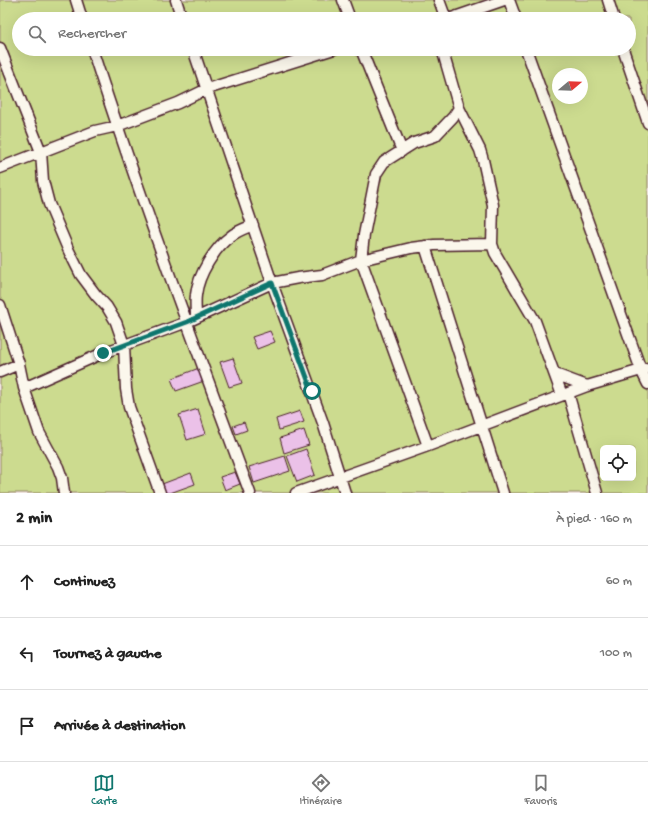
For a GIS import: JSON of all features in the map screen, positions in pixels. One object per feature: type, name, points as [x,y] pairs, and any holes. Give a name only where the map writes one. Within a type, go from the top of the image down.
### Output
[{"type":"street","points":[[76,0],[80,12]]},
{"type":"street","points":[[176,0],[180,12]]},
{"type":"street","points":[[343,0],[347,12]]},
{"type":"street","points":[[439,0],[443,12]]},
{"type":"street","points":[[469,12],[504,0]]},
{"type":"street","points":[[509,0],[513,12]]},
{"type":"street","points":[[608,0],[612,12]]},
{"type":"street","points":[[0,48],[40,152],[42,181],[68,249],[81,275],[96,296],[107,307],[116,322],[124,345],[126,389],[130,407],[160,493]]},
{"type":"street","points":[[94,56],[117,126],[191,319],[250,493]]},
{"type":"street","points":[[195,56],[272,283],[324,423],[345,493]]},
{"type":"street","points":[[0,168],[95,131],[117,126],[178,103],[207,89],[312,56]]},
{"type":"street","points":[[364,56],[402,151]]},
{"type":"street","points":[[444,56],[459,108],[480,150],[490,188],[493,205],[492,244],[498,261],[535,321],[555,374],[565,394],[596,493]]},
{"type":"street","points":[[529,56],[644,369],[648,384]]},
{"type":"street","points":[[625,56],[648,123]]},
{"type":"street","points":[[428,446],[361,260],[376,174],[384,162],[414,143],[435,136],[453,117],[459,108]]},
{"type":"street","points":[[191,319],[199,282],[214,254],[232,234],[253,225]]},
{"type":"street","points":[[24,388],[124,345],[191,319],[272,283],[322,275],[361,260],[411,248],[425,246],[492,244]]},
{"type":"street","points":[[425,246],[503,493]]},
{"type":"street","points":[[0,305],[19,364],[24,388],[39,432],[54,457],[58,467],[62,478],[64,493]]},
{"type":"street","points":[[0,372],[19,364]]},
{"type":"street","points":[[296,493],[428,446],[587,386],[644,369]]},
{"type":"street","points":[[555,374],[587,386]]},
{"type":"green space","points":[[0,0],[648,0],[648,493],[0,493]]},
{"type":"building","points":[[270,331],[275,342],[257,349],[252,337]]},
{"type":"building","points":[[233,358],[242,383],[229,387],[220,362]]},
{"type":"building","points":[[199,368],[204,381],[176,391],[171,379]]},
{"type":"building","points":[[198,409],[206,434],[187,440],[179,415]]},
{"type":"building","points":[[300,411],[304,422],[279,430],[276,419]]},
{"type":"building","points":[[244,422],[247,430],[236,434],[233,426]]},
{"type":"building","points":[[304,430],[309,445],[284,453],[280,438]]},
{"type":"building","points":[[306,449],[315,475],[297,482],[287,456]]},
{"type":"building","points":[[285,456],[290,471],[254,483],[249,467]]},
{"type":"building","points":[[235,472],[240,484],[225,490],[220,477]]},
{"type":"building","points":[[191,473],[195,484],[170,493],[165,493],[162,484]]},
{"type":"route","points":[[103,353],[187,322],[272,283],[312,391]]}]
